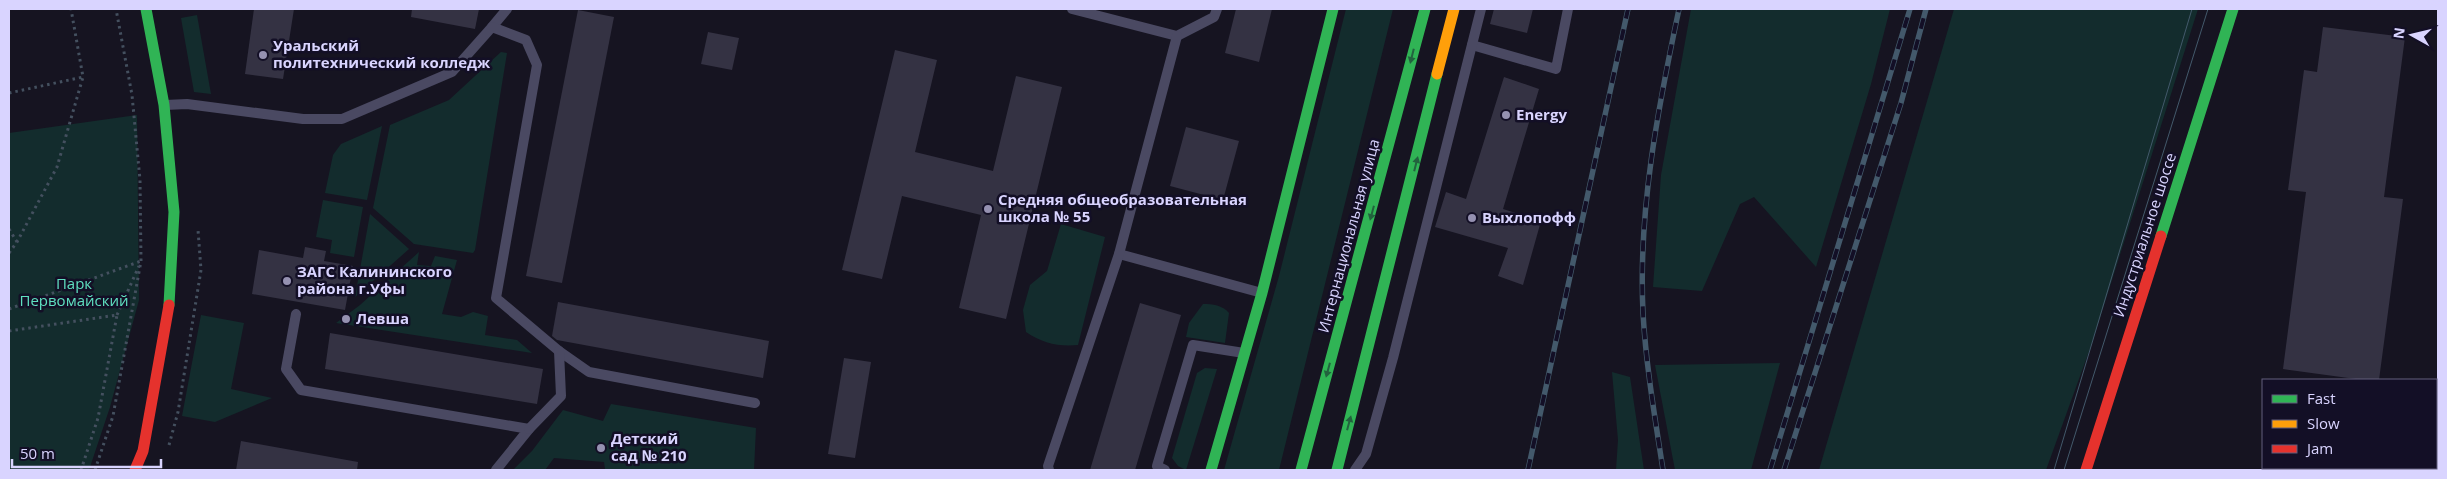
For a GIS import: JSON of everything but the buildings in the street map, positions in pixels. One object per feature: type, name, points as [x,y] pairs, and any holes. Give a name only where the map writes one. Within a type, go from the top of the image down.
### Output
[{"type":"main road","points":[[135,470],[142,451],[170,301],[174,212],[164,105],[146,9]]},
{"type":"main road","points":[[1211,470],[1262,293],[1333,9]]},
{"type":"main road","name":"Интернациональная улица","points":[[1301,470],[1379,186],[1424,9]]},
{"type":"main road","points":[[1336,470],[1454,9]]},
{"type":"main road","name":"Индустриальное шоссе","points":[[2086,470],[2233,9]]},
{"type":"lane","points":[[164,105],[187,104],[302,120],[342,119],[452,72],[507,9]]},
{"type":"lane","points":[[1072,9],[1177,36],[1214,17],[1217,9]]},
{"type":"lane","points":[[1356,470],[1366,454],[1393,358],[1481,9]]},
{"type":"lane","points":[[1472,45],[1556,69],[1568,9]]},
{"type":"lane","points":[[492,27],[526,40],[537,65],[496,298],[559,351],[589,372],[755,403]]},
{"type":"lane","points":[[1049,470],[1119,254],[1177,36]]},
{"type":"lane","points":[[1119,254],[1262,293]]},
{"type":"lane","points":[[296,314],[286,369],[301,390],[529,429]]},
{"type":"lane","points":[[1165,470],[1157,466],[1193,345],[1245,353]]},
{"type":"lane","points":[[496,470],[529,429],[561,396],[559,351]]},
{"type":"path","points":[[9,253],[17,242],[57,167],[83,77],[71,9]]},
{"type":"path","points":[[95,470],[114,416],[141,261],[140,180],[132,104],[116,9]]},
{"type":"path","points":[[9,93],[83,77]]},
{"type":"path","points":[[9,229],[17,242]]},
{"type":"path","points":[[9,308],[141,261]]},
{"type":"path","points":[[81,470],[98,418],[117,315],[141,261]]},
{"type":"path","points":[[9,331],[117,315]]},
{"type":"green space","points":[[1346,9],[1393,9],[1279,470],[1224,470],[1279,276]]},
{"type":"green space","points":[[1691,9],[1890,9],[1871,84],[1816,267],[1754,197],[1740,204],[1702,291],[1653,287],[1661,175]]},
{"type":"green space","points":[[1954,9],[2198,9],[2092,343],[2046,470],[1819,470]]},
{"type":"green space","points":[[197,15],[211,94],[194,92],[181,18]]},
{"type":"green space","points":[[501,52],[507,53],[475,250],[473,253],[414,244],[373,208],[390,125],[449,100]]},
{"type":"green space","name":"Парк Первомайский","points":[[137,115],[139,300],[110,407],[89,470],[9,470],[9,133]]},
{"type":"green space","points":[[382,126],[367,200],[325,193],[333,155],[341,144]]},
{"type":"green space","points":[[323,200],[363,207],[354,257],[330,253],[332,240],[316,237]]},
{"type":"green space","points":[[370,214],[409,249],[355,297]]},
{"type":"green space","points":[[1061,224],[1105,237],[1078,345],[1051,343],[1038,339],[1026,332],[1023,310],[1030,285],[1047,271]]},
{"type":"green space","points":[[419,252],[417,265],[431,266],[435,256],[457,260],[442,314],[461,317],[473,312],[488,316],[485,335],[517,340],[532,353],[336,323],[360,305]]},
{"type":"green space","points":[[1203,304],[1223,308],[1229,313],[1225,343],[1186,337],[1189,323]]},
{"type":"green space","points":[[201,315],[244,323],[231,389],[272,398],[215,422],[182,416]]},
{"type":"green space","points":[[1780,363],[1751,470],[1675,470],[1655,365]]},
{"type":"green space","points":[[1205,368],[1217,369],[1186,470],[1178,466],[1172,458],[1197,373]]},
{"type":"green space","points":[[1612,372],[1630,377],[1644,470],[1616,470],[1618,440]]},
{"type":"green space","points":[[611,404],[756,428],[754,470],[618,470],[605,469],[604,462],[554,458],[545,470],[513,470],[532,451],[563,410],[603,421]]},
{"type":"tram line","points":[[2054,470],[2192,9]]},
{"type":"tram line","points":[[2064,470],[2208,9]]},
{"type":"railway","points":[[1528,470],[1628,9]]},
{"type":"railway","points":[[1663,470],[1646,353],[1642,274],[1651,160],[1679,9]]},
{"type":"railway","points":[[1770,470],[1910,9]]},
{"type":"railway","points":[[1784,470],[1901,103],[1926,9]]},
{"type":"traffic: fast","points":[[146,9],[164,105],[174,212],[169,305]]},
{"type":"traffic: fast","points":[[1211,470],[1262,293],[1333,9]]},
{"type":"traffic: fast","points":[[1301,470],[1425,9]]},
{"type":"traffic: fast","points":[[2161,236],[2233,9]]},
{"type":"traffic: fast","points":[[1337,470],[1437,74]]},
{"type":"traffic: slow","points":[[1437,74],[1454,9]]},
{"type":"traffic: jam","points":[[2086,470],[2161,236]]},
{"type":"traffic: jam","points":[[135,470],[143,451],[169,305]]},
{"type":"place","name":"Уральский политехнический колледж","points":[[263,55]]},
{"type":"place","name":"Energy","points":[[1506,115]]},
{"type":"place","name":"Средняя общеобразовательная школа № 55","points":[[988,209]]},
{"type":"place","name":"Выхлопофф","points":[[1472,218]]},
{"type":"place","name":"ЗАГС Калининского района г.Уфы","points":[[287,281]]},
{"type":"place","name":"Левша","points":[[346,319]]},
{"type":"place","name":"Детский сад № 210","points":[[601,448]]}]
